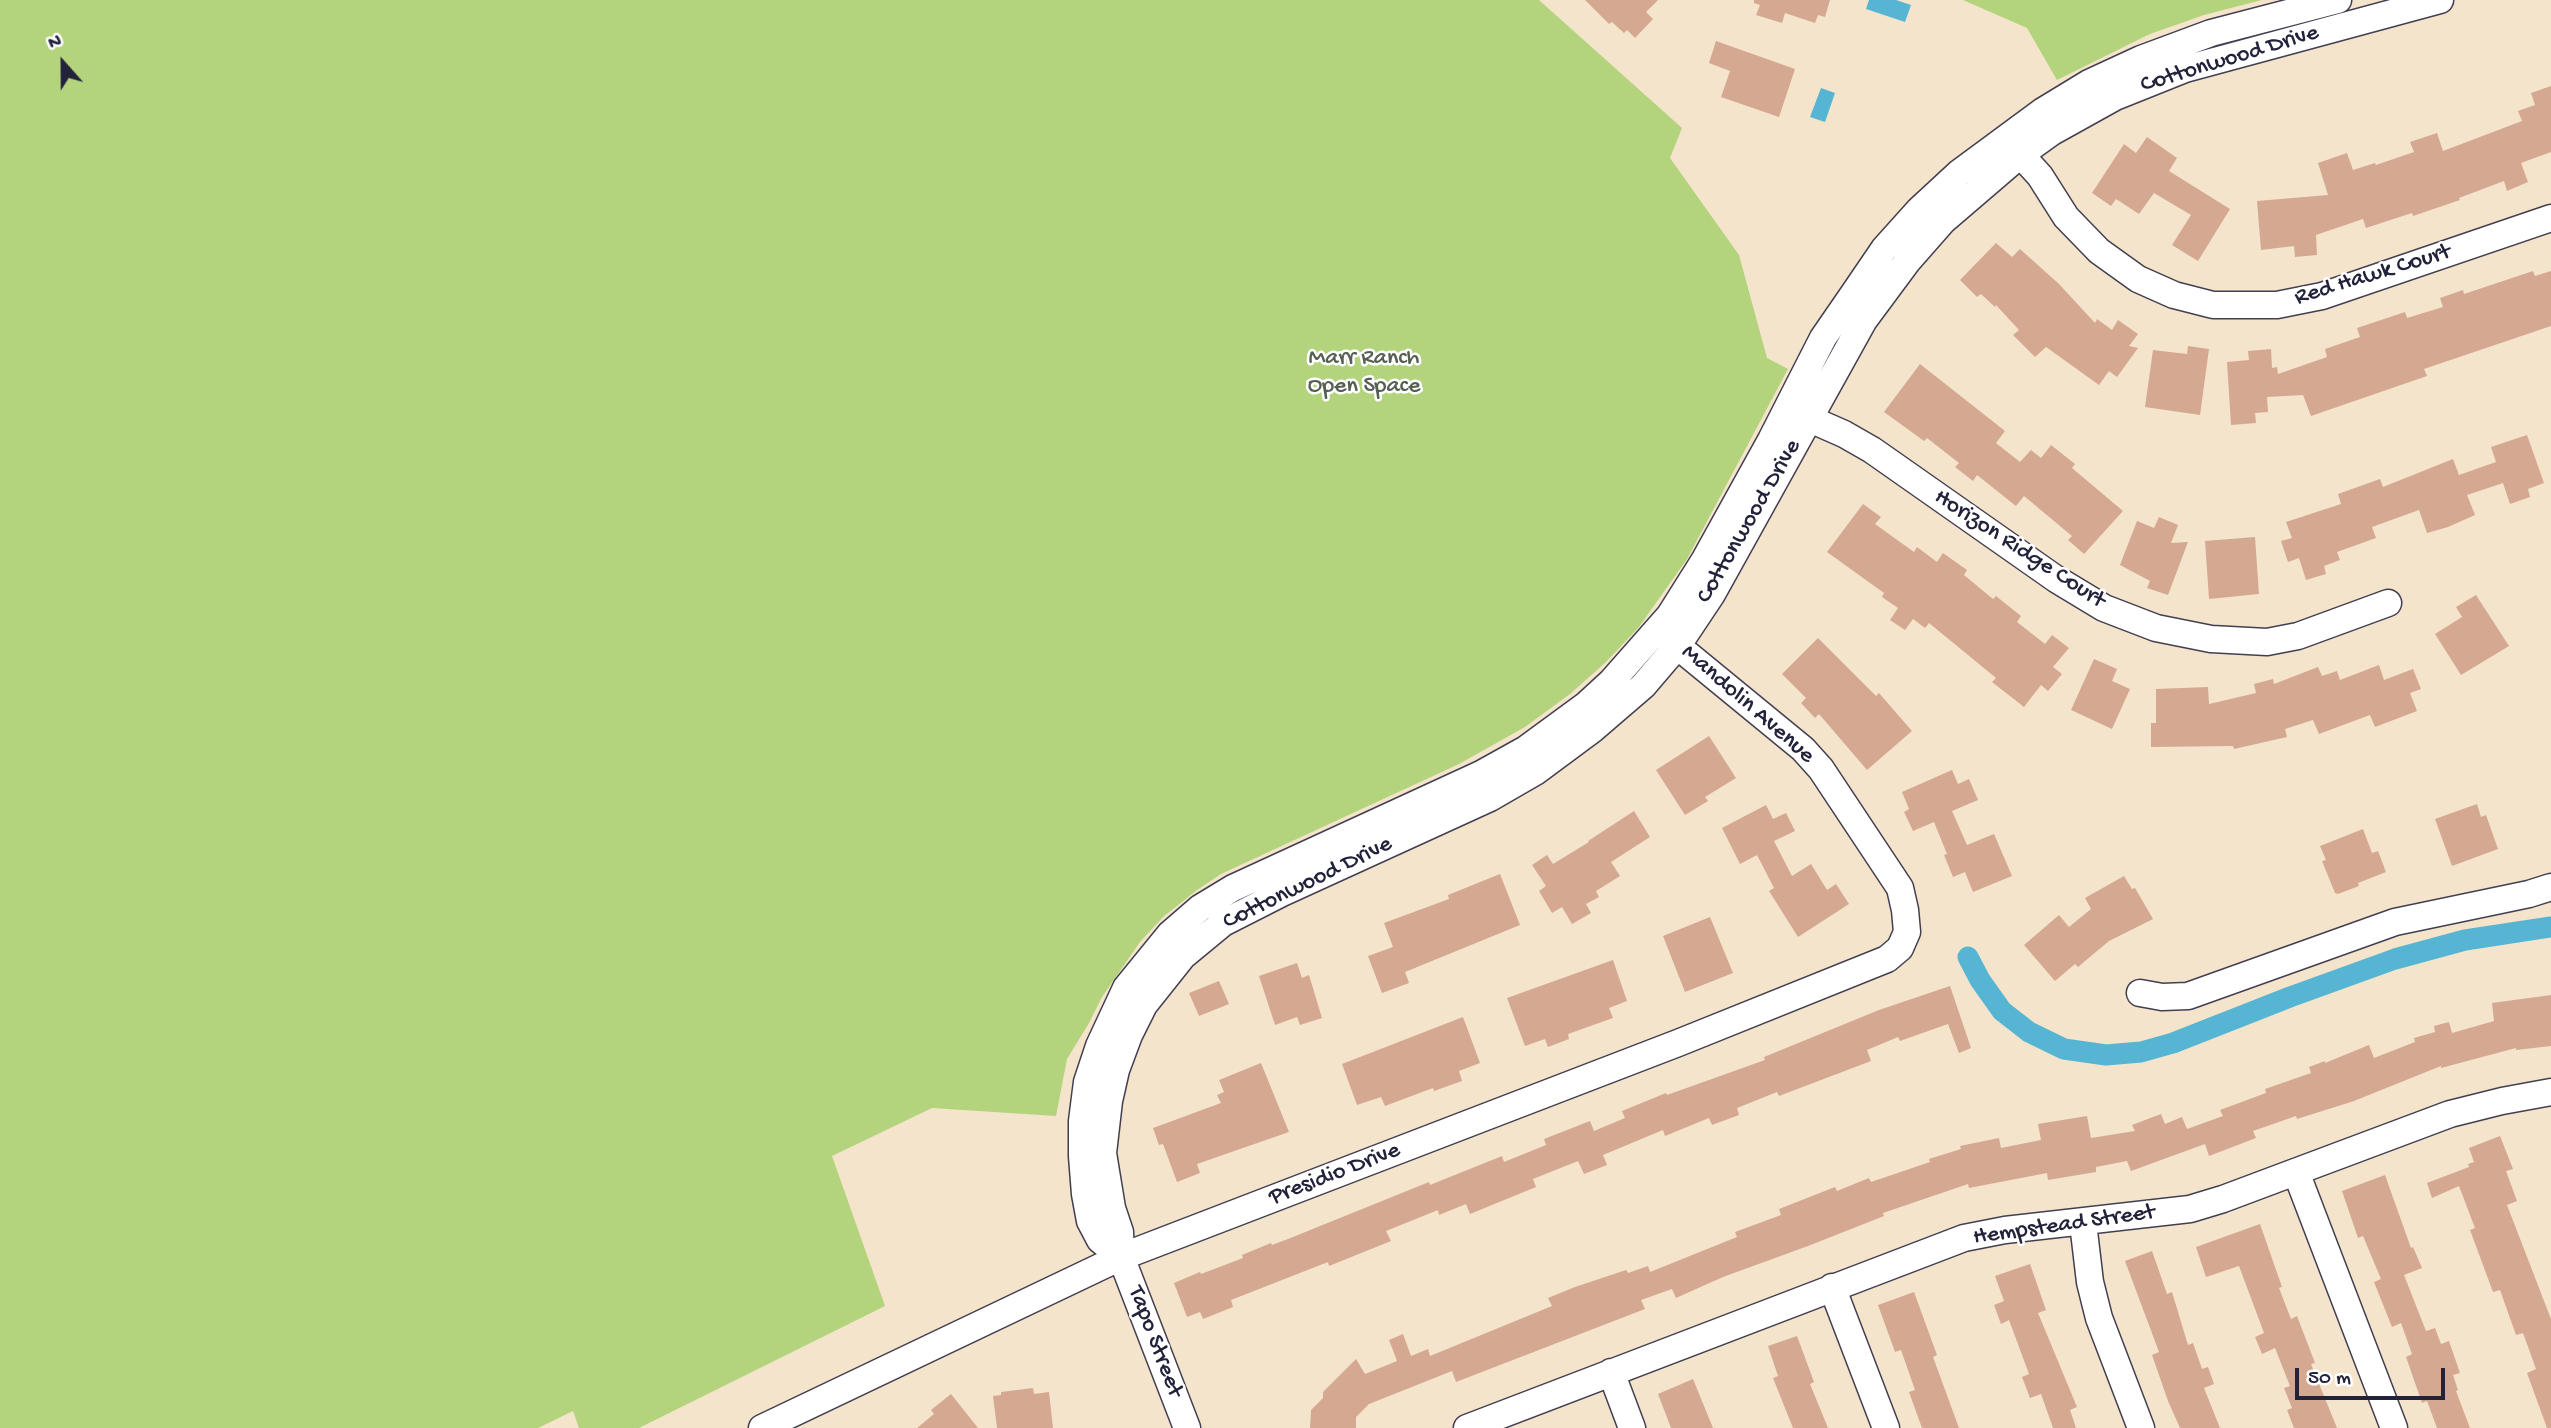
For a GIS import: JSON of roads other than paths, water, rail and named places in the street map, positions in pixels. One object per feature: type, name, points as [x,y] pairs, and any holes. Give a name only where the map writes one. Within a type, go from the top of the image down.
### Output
[{"type":"street","name":"Cottonwood Drive","points":[[1121,1257],[1120,1231],[1112,1208],[1103,1153],[1109,1101],[1116,1070],[1144,1005],[1183,956],[1223,923],[1490,798],[1535,772],[1593,729],[1643,686],[1667,637],[1712,594],[1798,413],[1906,262],[2043,111],[2089,83],[2141,59],[2211,33],[2338,0]]},
{"type":"street","name":"Cottonwood Drive","points":[[2013,147],[2052,132],[2115,97],[2185,69],[2440,0]]},
{"type":"street","name":"Red Hawk Court","points":[[2013,147],[2040,176],[2066,217],[2099,251],[2138,279],[2174,295],[2213,305],[2277,305],[2322,296],[2551,218]]},
{"type":"street","name":"Horizon Ridge Court","points":[[1798,413],[1871,450],[2056,579],[2104,608],[2156,628],[2211,639],[2267,642],[2298,636],[2388,603]]},
{"type":"street","name":"Mandolin Avenue","points":[[1667,637],[1802,749],[1821,769],[1900,888],[1907,932]]},
{"type":"street","points":[[2140,993],[2162,997],[2188,996],[2395,922],[2551,887]]},
{"type":"street","name":"Presidio Drive","points":[[762,1428],[1121,1257],[1665,1048],[1887,959],[1900,948],[1907,932]]},
{"type":"street","name":"Hempstead Street","points":[[1467,1428],[1964,1238],[2005,1230],[2190,1209],[2450,1114],[2551,1092]]},
{"type":"street","points":[[2296,1172],[2394,1428]]},
{"type":"street","points":[[2083,1223],[2090,1282],[2099,1318],[2141,1428]]},
{"type":"street","name":"Tapo Street","points":[[1121,1257],[1187,1428]]},
{"type":"street","points":[[1832,1287],[1886,1428]]},
{"type":"street","points":[[1611,1372],[1632,1428]]},
{"type":"water","points":[[1869,0],[1896,0],[1911,5],[1905,22],[1866,9]]},
{"type":"water","points":[[1821,88],[1835,93],[1825,122],[1810,117]]},
{"type":"waterway","points":[[1968,957],[2002,1011],[2029,1032],[2064,1049],[2106,1055],[2141,1052],[2173,1043],[2395,959],[2465,940],[2551,927]]},
{"type":"park label","name":"Marr Ranch Open Space","points":[[1364,373]]}]
